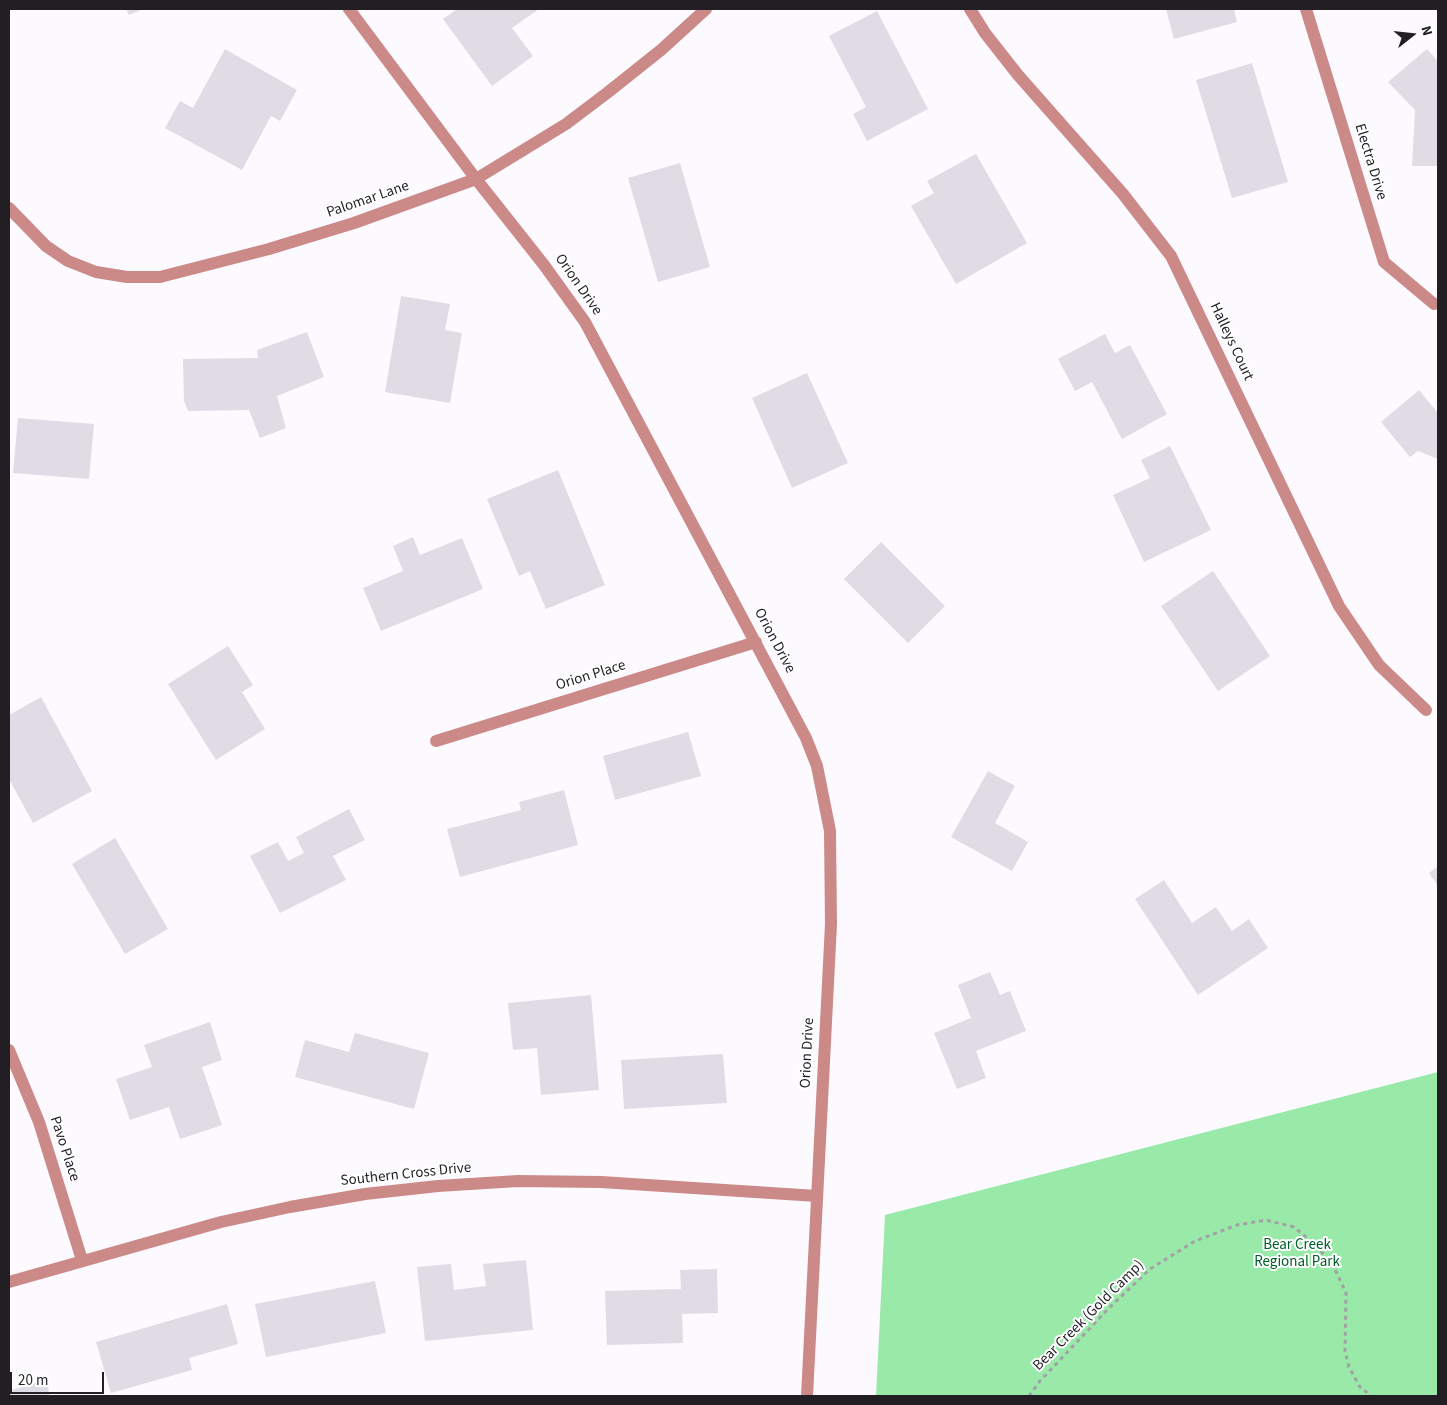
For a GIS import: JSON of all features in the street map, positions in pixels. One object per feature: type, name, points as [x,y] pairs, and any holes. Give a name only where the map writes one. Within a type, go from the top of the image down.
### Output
[{"type":"street","name":"Orion Drive","points":[[349,9],[476,179],[544,265],[585,322],[806,738],[819,774],[830,831],[831,924],[806,1396]]},
{"type":"street","name":"Palomar Lane","points":[[9,208],[46,246],[68,261],[96,272],[127,277],[160,277],[269,249],[354,223],[476,179],[566,124],[661,50],[706,9]]},
{"type":"street","name":"Halleys Court","points":[[970,9],[985,33],[1018,75],[1123,194],[1171,256],[1339,606],[1379,665],[1426,710]]},
{"type":"street","name":"Electra Drive","points":[[1306,9],[1384,262],[1434,304]]},
{"type":"street","name":"Orion Place","points":[[436,741],[756,642]]},
{"type":"street","name":"Pavo Place","points":[[9,1050],[39,1122],[82,1260]]},
{"type":"street","name":"Southern Cross Drive","points":[[9,1282],[220,1222],[365,1194],[438,1186],[518,1181],[601,1182],[817,1196]]},
{"type":"path","name":"Bear Creek (Gold Camp)","points":[[1029,1396],[1040,1381],[1150,1269],[1195,1241],[1237,1225],[1266,1220],[1294,1227],[1314,1244],[1333,1265],[1346,1293],[1345,1351],[1349,1367],[1360,1387],[1371,1396]]},
{"type":"green space","name":"Bear Creek Regional Park","points":[[1438,1072],[1438,1396],[876,1396],[885,1215]]},
{"type":"building","points":[[126,9],[143,9],[129,15]]},
{"type":"building","points":[[457,9],[539,9],[512,28],[533,56],[492,86],[443,19]]},
{"type":"building","points":[[1166,9],[1234,9],[1237,22],[1174,39]]},
{"type":"building","points":[[877,11],[928,109],[867,141],[853,114],[866,107],[829,36]]},
{"type":"building","points":[[225,49],[297,90],[280,121],[271,116],[242,170],[165,128],[180,101],[193,108]]},
{"type":"building","points":[[1427,49],[1438,61],[1438,166],[1412,166],[1415,110],[1388,82]]},
{"type":"building","points":[[1252,63],[1288,182],[1232,198],[1196,80]]},
{"type":"building","points":[[976,154],[1027,243],[956,284],[911,206],[934,193],[927,181]]},
{"type":"building","points":[[680,163],[710,267],[658,282],[628,178]]},
{"type":"building","points":[[401,296],[450,304],[445,330],[462,333],[450,403],[385,392]]},
{"type":"building","points":[[307,332],[324,377],[277,396],[286,428],[260,438],[249,410],[188,411],[184,401],[183,359],[258,358],[257,350]]},
{"type":"building","points":[[1105,334],[1115,353],[1130,345],[1167,414],[1122,439],[1092,382],[1075,391],[1058,359]]},
{"type":"building","points":[[807,373],[848,463],[792,488],[752,398]]},
{"type":"building","points":[[1419,390],[1438,413],[1438,459],[1418,451],[1410,457],[1381,422]]},
{"type":"building","points":[[18,418],[94,424],[89,479],[13,473]]},
{"type":"building","points":[[1170,446],[1211,530],[1144,562],[1113,495],[1150,478],[1141,460]]},
{"type":"building","points":[[558,470],[605,585],[546,609],[530,571],[519,576],[487,499]]},
{"type":"building","points":[[413,537],[420,555],[462,538],[483,589],[381,631],[363,588],[403,571],[393,546]]},
{"type":"building","points":[[881,542],[945,606],[908,643],[844,579]]},
{"type":"building","points":[[1213,571],[1270,656],[1218,691],[1161,606]]},
{"type":"building","points":[[228,646],[253,685],[242,692],[265,729],[216,760],[168,684]]},
{"type":"building","points":[[41,697],[92,791],[33,823],[9,779],[9,715]]},
{"type":"building","points":[[688,732],[701,776],[615,800],[603,756]]},
{"type":"building","points":[[988,771],[1015,786],[995,823],[1028,842],[1012,871],[951,837]]},
{"type":"building","points":[[564,790],[578,845],[460,877],[447,829],[521,810],[519,802]]},
{"type":"building","points":[[349,809],[365,840],[333,856],[346,880],[280,913],[250,856],[278,842],[288,861],[304,853],[296,837]]},
{"type":"building","points":[[115,838],[168,929],[125,954],[72,864]]},
{"type":"building","points":[[1438,866],[1438,886],[1429,873]]},
{"type":"building","points":[[1164,880],[1192,923],[1216,907],[1232,931],[1249,919],[1268,948],[1198,995],[1135,899]]},
{"type":"building","points":[[990,972],[1000,995],[1010,991],[1026,1031],[976,1051],[986,1078],[957,1089],[934,1033],[971,1018],[958,985]]},
{"type":"building","points":[[591,995],[599,1090],[541,1095],[537,1048],[513,1050],[508,1003]]},
{"type":"building","points":[[210,1022],[222,1060],[202,1067],[222,1125],[180,1139],[169,1107],[130,1120],[116,1079],[152,1067],[144,1045]]},
{"type":"building","points":[[355,1033],[429,1053],[414,1109],[295,1077],[305,1040],[349,1052]]},
{"type":"building","points":[[723,1054],[727,1103],[624,1109],[621,1060]]},
{"type":"building","points":[[526,1260],[533,1330],[425,1341],[417,1267],[451,1264],[454,1290],[486,1286],[483,1264]]},
{"type":"building","points":[[717,1269],[718,1313],[682,1314],[683,1343],[607,1345],[605,1291],[681,1289],[680,1270]]},
{"type":"building","points":[[375,1281],[386,1333],[266,1357],[255,1304]]},
{"type":"building","points":[[227,1304],[238,1344],[189,1358],[192,1370],[111,1393],[96,1342]]},
{"type":"building","points":[[46,1380],[50,1396],[9,1396],[9,1391]]}]
